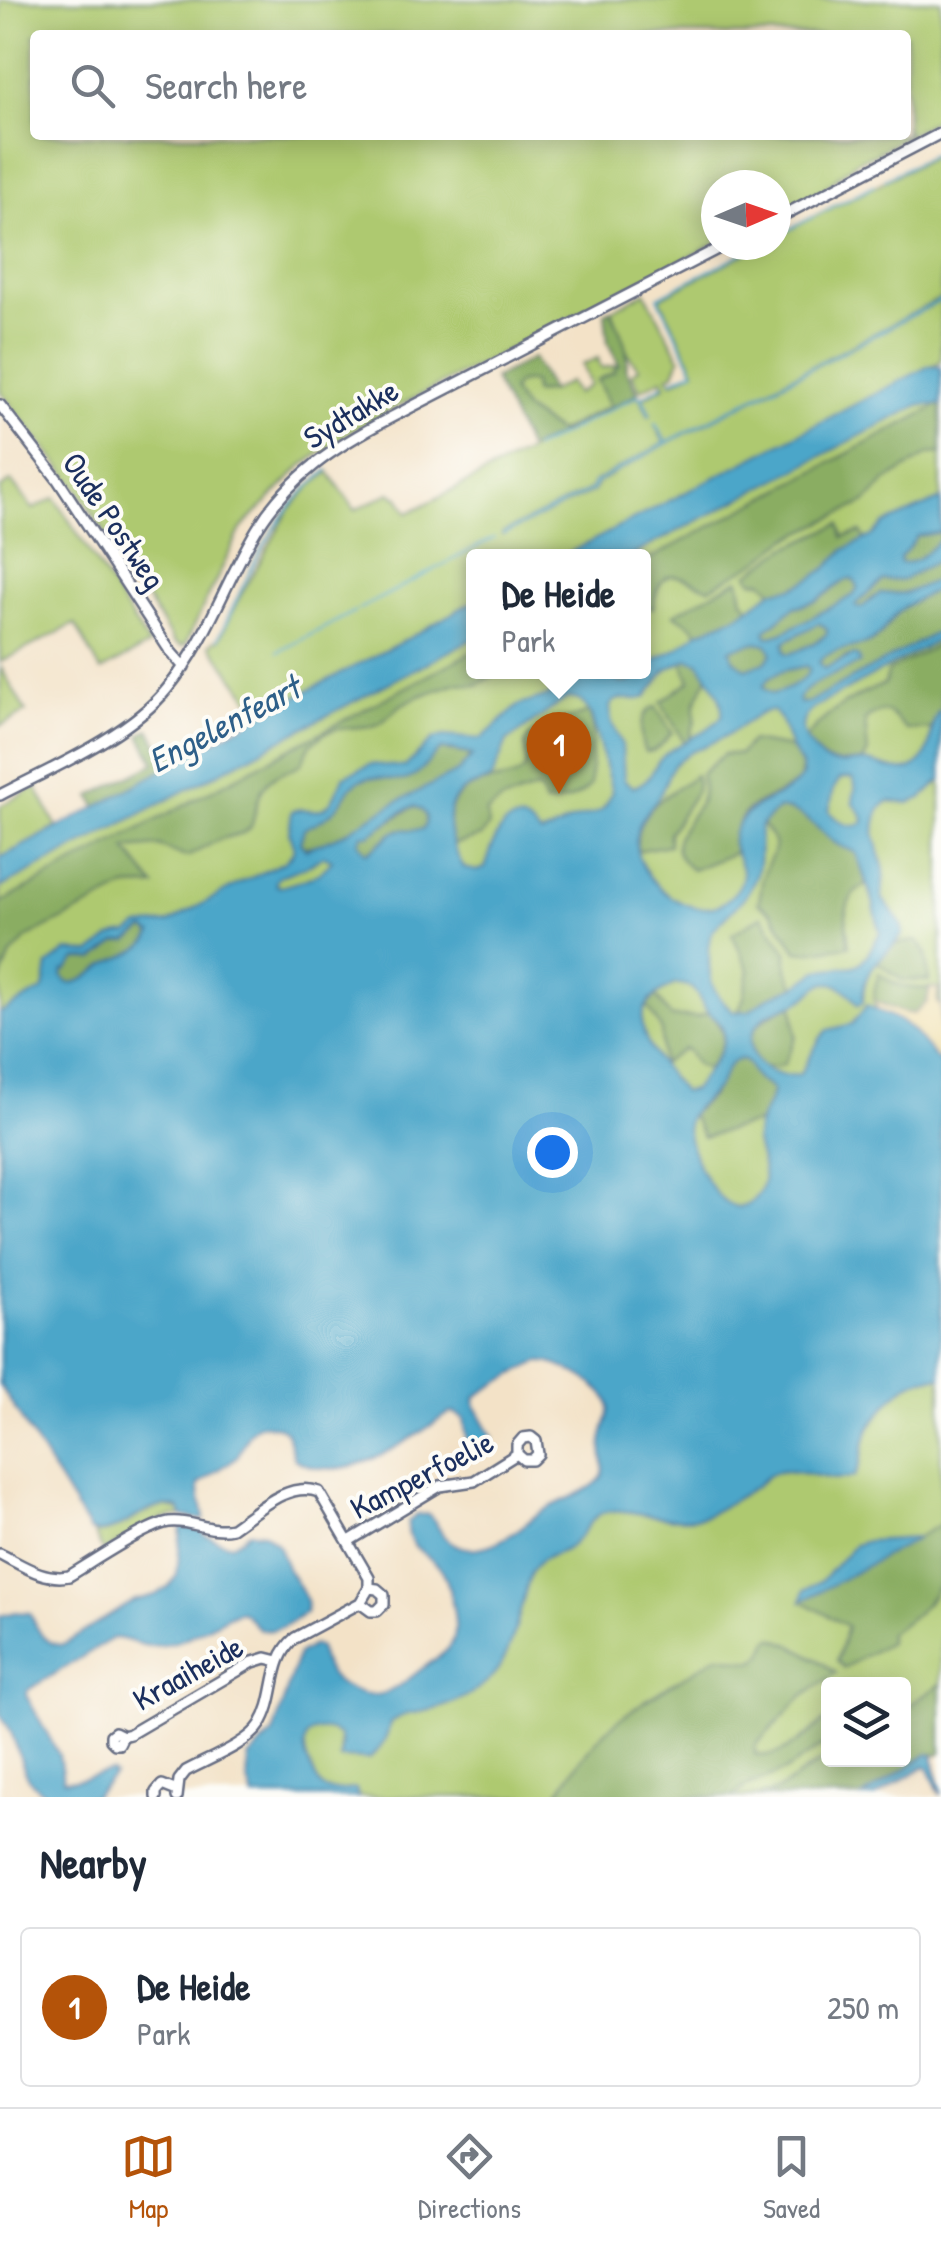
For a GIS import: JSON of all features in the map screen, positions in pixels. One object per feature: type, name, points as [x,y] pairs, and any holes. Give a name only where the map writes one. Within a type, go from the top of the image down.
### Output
[{"type":"street","points":[[791,211],[941,133]]},
{"type":"street","name":"Sydtakke","points":[[0,795],[100,742],[160,698],[204,636],[257,529],[293,482],[322,457],[347,440],[701,257]]},
{"type":"street","name":"Oude Postweg","points":[[0,406],[58,480],[184,667]]},
{"type":"street","name":"Kamperfoelie","points":[[349,1541],[440,1486],[474,1482],[517,1454]]},
{"type":"street","points":[[0,1554],[56,1579],[69,1576],[157,1526],[176,1522],[208,1529],[232,1528],[293,1490],[308,1487],[319,1492],[369,1578],[368,1588],[360,1602],[286,1646],[278,1660],[259,1727],[247,1738],[186,1771],[179,1780],[177,1794],[162,1785],[156,1797]]},
{"type":"street","points":[[360,1602],[371,1611],[384,1604],[384,1595],[368,1588]]},
{"type":"street","name":"Kraaiheide","points":[[123,1736],[253,1662],[278,1660]]},
{"type":"green space","points":[[0,0],[941,0],[941,116],[911,133],[911,30],[30,30],[30,140],[899,140],[857,161],[822,190],[791,205],[791,170],[701,170],[701,251],[352,430],[301,467],[241,529],[185,645],[174,642],[76,487],[0,391]]},
{"type":"green space","points":[[941,152],[941,298],[667,442],[654,423],[664,443],[594,482],[591,489],[502,535],[594,491],[598,483],[666,444],[941,301],[941,361],[577,549],[466,549],[466,606],[261,715],[210,645],[219,640],[289,510],[311,486],[329,472],[355,510],[390,493],[399,497],[408,513],[624,402],[639,396],[651,415],[643,398],[665,386],[662,379],[640,390],[632,373],[639,368],[626,349],[612,310],[645,292],[680,358],[674,373],[668,376],[673,382],[695,370],[660,298],[732,260],[791,260],[791,229]]},
{"type":"green space","points":[[611,310],[626,347],[626,369],[638,393],[529,450],[494,379],[533,358],[551,391],[534,393],[533,383],[526,382],[517,384],[512,392],[525,410],[558,432],[610,406],[597,380],[619,365],[608,343],[605,313]]},
{"type":"green space","points":[[598,358],[601,368],[619,365],[611,405],[558,432],[524,409],[512,392],[523,382],[533,383],[535,393],[551,391],[569,382],[576,394],[590,385],[582,365]]},
{"type":"green space","points":[[919,402],[941,403],[941,1299],[0,1285],[0,886],[466,642],[466,679],[651,679],[651,549],[640,549]]},
{"type":"green space","points":[[941,405],[941,453],[929,454],[885,482],[866,502],[789,538],[757,562],[709,588],[679,576],[665,578],[651,608],[651,558]]},
{"type":"green space","points":[[11,481],[33,509],[55,498],[149,645],[101,671],[75,624],[0,662],[0,489]]},
{"type":"green space","points":[[840,524],[843,537],[861,532],[865,539],[844,550],[812,578],[792,588],[773,591],[748,574],[786,548]]},
{"type":"green space","points":[[941,532],[941,539],[922,556],[900,564],[900,558],[918,536]]},
{"type":"green space","points":[[941,558],[941,578],[915,591],[873,597],[861,609],[856,607],[883,580],[903,579]]},
{"type":"green space","points":[[739,579],[743,600],[750,608],[740,615],[697,633],[674,614]]},
{"type":"green space","points":[[852,579],[858,587],[854,595],[767,638],[765,631],[794,607],[816,601]]},
{"type":"green space","points":[[941,588],[941,630],[808,703],[799,703],[799,694],[852,667],[848,656],[824,669],[819,662],[825,656],[870,642],[903,608]]},
{"type":"green space","points":[[819,623],[827,634],[788,655],[784,643]]},
{"type":"green space","points":[[756,642],[767,644],[772,654],[765,662],[746,670],[733,659],[730,649]]},
{"type":"green space","points":[[941,643],[941,711],[931,729],[907,730],[889,713],[873,715],[865,720],[868,753],[863,761],[836,763],[824,759],[804,740],[841,706],[885,684],[888,671]]},
{"type":"green space","points":[[466,655],[466,679],[487,679],[477,685],[456,683],[417,697],[373,726],[325,733],[311,744],[301,764],[265,785],[251,827],[243,833],[220,839],[189,856],[159,846],[126,849],[155,886],[127,887],[28,937],[11,955],[0,982],[0,903]]},
{"type":"green space","points":[[683,662],[698,662],[708,676],[695,704],[695,721],[685,743],[661,702],[690,681]]},
{"type":"green space","points":[[0,666],[26,712],[0,726]]},
{"type":"green space","points":[[807,666],[807,675],[788,689],[772,694],[763,688],[775,674]]},
{"type":"green space","points":[[656,707],[672,733],[657,749],[645,752],[643,720]]},
{"type":"green space","points":[[589,712],[593,725],[590,785],[586,789],[551,804],[545,804],[537,789],[502,801],[486,813],[489,825],[482,836],[453,845],[450,813],[465,790],[520,774],[525,768],[525,745],[530,736]]},
{"type":"green space","points":[[150,729],[165,757],[193,741],[194,755],[97,807],[91,796],[155,763],[140,735]]},
{"type":"green space","points":[[751,741],[791,748],[801,765],[801,779],[745,813],[734,853],[692,870],[677,851],[677,843],[701,799],[700,775],[724,754],[740,754]]},
{"type":"green space","points":[[441,750],[473,754],[459,771],[343,834],[319,845],[303,847],[300,843],[304,829],[337,807],[357,782],[410,777]]},
{"type":"green space","points":[[695,775],[696,791],[669,833],[669,845],[637,851],[637,836],[646,814]]},
{"type":"green space","points":[[36,787],[57,827],[0,858],[0,806]]},
{"type":"green space","points":[[415,806],[425,815],[423,829],[396,832],[366,853],[357,842],[362,834],[369,834]]},
{"type":"green space","points":[[777,810],[800,814],[854,851],[860,860],[866,884],[849,903],[849,946],[797,951],[772,913],[758,903],[774,850],[773,839],[761,824]]},
{"type":"green space","points":[[762,916],[787,952],[787,969],[795,987],[769,997],[749,1011],[738,1012],[749,970],[732,934]]},
{"type":"green space","points":[[145,929],[152,934],[138,949],[79,981],[68,983],[61,976],[76,959],[95,959]]},
{"type":"green space","points":[[914,941],[926,953],[929,981],[902,980],[876,961],[895,944]]},
{"type":"green space","points":[[879,973],[903,986],[930,988],[927,1002],[914,1014],[874,1001]]},
{"type":"green space","points":[[656,996],[671,1017],[709,1013],[716,1020],[723,1040],[708,1068],[697,1065],[683,1049],[662,1064],[661,1029],[647,1005]]},
{"type":"green space","points":[[793,1004],[796,1036],[784,1064],[762,1068],[754,1056],[752,1036],[762,1021]]},
{"type":"green space","points":[[741,1059],[773,1091],[760,1122],[703,1137],[691,1114],[712,1095],[732,1060]]},
{"type":"green space","points":[[941,1377],[941,1684],[911,1704],[911,1677],[821,1677],[821,1762],[778,1790],[757,1797],[358,1797],[356,1789],[321,1787],[305,1753],[310,1733],[333,1732],[339,1735],[340,1751],[348,1757],[369,1759],[383,1743],[390,1722],[407,1713],[441,1707],[505,1657],[531,1572],[544,1559],[573,1544],[600,1514],[620,1511],[693,1518],[724,1506],[774,1473],[854,1477],[868,1431],[888,1403],[900,1390]]},
{"type":"green space","points":[[164,1506],[181,1510],[181,1516],[151,1524],[104,1552],[94,1533],[112,1530]]},
{"type":"green space","points":[[941,1524],[940,1581],[931,1597],[889,1633],[889,1642],[844,1668],[837,1661],[847,1626],[802,1601]]},
{"type":"green space","points":[[773,1638],[806,1652],[836,1673],[821,1677],[821,1684],[802,1697],[755,1746],[755,1754],[764,1756],[784,1750],[821,1724],[821,1747],[785,1771],[732,1797],[556,1797],[588,1751],[622,1717],[717,1656],[755,1661]]},
{"type":"green space","points":[[941,1684],[941,1753],[933,1754],[863,1797],[757,1797],[778,1790],[821,1762],[821,1767],[911,1767],[911,1704]]},
{"type":"sand","points":[[930,988],[938,988],[937,1003],[941,1004],[941,1064],[912,1031],[878,1011],[874,1001],[914,1014],[927,1002]]},
{"type":"water","points":[[929,366],[941,367],[941,405],[919,405],[643,549],[576,549]]},
{"type":"water","points":[[941,499],[941,532],[918,536],[900,563],[916,560],[941,539],[941,558],[903,580],[883,580],[856,607],[861,608],[880,593],[904,594],[941,578],[941,588],[902,608],[870,642],[824,657],[819,662],[824,669],[854,655],[860,663],[818,682],[798,699],[800,703],[808,703],[941,630],[941,638],[815,707],[806,716],[802,731],[828,762],[867,762],[907,770],[924,758],[935,718],[941,711],[941,780],[922,798],[909,803],[888,801],[879,810],[874,832],[884,870],[882,898],[901,924],[903,934],[870,971],[863,1002],[858,1005],[847,991],[832,983],[820,985],[797,1003],[765,1016],[750,1042],[757,1061],[765,1069],[800,1074],[821,1037],[828,1030],[852,1024],[867,1005],[913,1031],[941,1064],[941,1377],[914,1382],[888,1403],[868,1431],[854,1477],[774,1473],[724,1506],[693,1518],[620,1511],[600,1514],[573,1544],[544,1559],[531,1572],[506,1654],[484,1684],[442,1707],[396,1718],[369,1759],[340,1758],[339,1735],[333,1732],[320,1730],[310,1734],[305,1754],[320,1785],[330,1790],[356,1789],[358,1797],[253,1797],[247,1779],[249,1758],[273,1734],[298,1654],[313,1645],[319,1648],[336,1681],[359,1693],[374,1695],[399,1686],[442,1655],[452,1642],[454,1617],[445,1575],[414,1545],[408,1522],[417,1515],[428,1514],[446,1538],[468,1548],[504,1539],[600,1479],[604,1471],[602,1442],[609,1404],[599,1390],[580,1376],[541,1362],[475,1398],[493,1438],[486,1450],[471,1452],[464,1419],[450,1413],[375,1458],[334,1469],[294,1459],[287,1433],[264,1424],[249,1433],[237,1457],[199,1484],[204,1520],[182,1516],[180,1509],[168,1506],[145,1512],[113,1529],[90,1531],[0,1385],[0,1013],[44,989],[48,965],[67,951],[91,953],[112,937],[128,934],[139,926],[168,923],[284,862],[294,848],[289,833],[292,811],[323,808],[344,776],[371,764],[405,767],[433,739],[444,736],[481,739],[519,705],[549,696],[567,679],[614,679],[621,683],[651,679],[651,664],[658,658],[697,633],[740,615],[773,591],[793,588],[812,578],[844,550],[873,535],[884,524]],"holes":[[[852,579],[858,587],[854,595],[767,637],[765,631],[794,607],[815,601],[846,580]],[[819,623],[827,629],[827,634],[814,643],[792,653],[785,652],[784,643]],[[756,642],[767,644],[772,654],[765,662],[746,669],[733,659],[730,649]],[[688,659],[698,662],[718,695],[722,716],[667,753],[649,776],[633,787],[624,780],[622,745],[611,721],[610,706],[620,699],[646,697],[667,669]],[[807,666],[810,670],[799,683],[772,694],[763,688],[774,674]],[[572,698],[582,702],[591,715],[612,791],[597,813],[546,833],[541,834],[524,821],[513,820],[501,829],[485,868],[464,868],[451,836],[452,803],[469,787],[492,778],[507,741]],[[766,711],[773,711],[780,718],[803,775],[790,789],[749,812],[734,831],[742,878],[727,900],[713,907],[682,903],[644,868],[638,854],[638,827],[679,760]],[[441,750],[473,755],[459,771],[343,834],[306,849],[300,842],[304,829],[333,811],[357,782],[375,778],[404,780],[414,776]],[[840,779],[853,779],[853,803],[864,822],[855,826],[836,819],[829,811]],[[414,806],[425,815],[423,829],[396,831],[366,853],[358,842],[362,834],[369,835]],[[777,810],[793,811],[837,844],[856,853],[880,933],[860,963],[819,970],[749,1011],[734,1012],[712,984],[709,941],[713,930],[755,879],[761,825]],[[324,856],[332,860],[316,874],[280,887],[276,885],[280,876]],[[145,929],[152,934],[138,949],[83,979],[68,983],[62,976],[76,959],[95,959],[116,943],[128,941]],[[675,984],[691,987],[724,1033],[710,1068],[693,1090],[682,1092],[658,1061],[642,1024],[651,999]],[[736,1061],[745,1061],[757,1079],[773,1091],[756,1135],[763,1181],[758,1194],[746,1206],[733,1206],[709,1183],[688,1131],[690,1115]]]},
{"type":"water","name":"Engelenfeart","points":[[466,606],[466,642],[0,888],[0,858]]},
{"type":"water","points":[[181,1527],[203,1530],[204,1535],[226,1544],[249,1532],[264,1533],[278,1545],[304,1595],[305,1613],[269,1631],[258,1628],[239,1611],[186,1638],[163,1645],[146,1646],[113,1638],[28,1690],[26,1695],[59,1755],[63,1780],[111,1772],[114,1775],[93,1797],[44,1797],[28,1777],[0,1715],[0,1616],[30,1613],[45,1639],[63,1645],[133,1601],[169,1586],[177,1575]]},
{"type":"water","points":[[918,1538],[802,1601],[804,1591],[821,1581],[854,1545]]},
{"type":"water","points":[[928,1754],[934,1756],[941,1795],[925,1766],[875,1797],[863,1797],[911,1767]]},
{"type":"waterway","points":[[885,179],[941,150]]},
{"type":"waterway","points":[[791,228],[874,185]]},
{"type":"waterway","points":[[672,380],[694,370],[658,297],[729,260]]},
{"type":"waterway","points":[[503,534],[592,490],[595,483],[666,443],[941,300]]},
{"type":"waterway","points":[[534,449],[663,385]]},
{"type":"waterway","points":[[642,398],[650,415]]},
{"type":"waterway","points":[[655,423],[666,443]]},
{"type":"waterway","points":[[218,639],[278,523],[328,470]]},
{"type":"waterway","points":[[473,549],[494,538]]},
{"type":"waterway","points":[[278,652],[466,553]]},
{"type":"place","name":"De Heide","points":[[559,794]]}]
